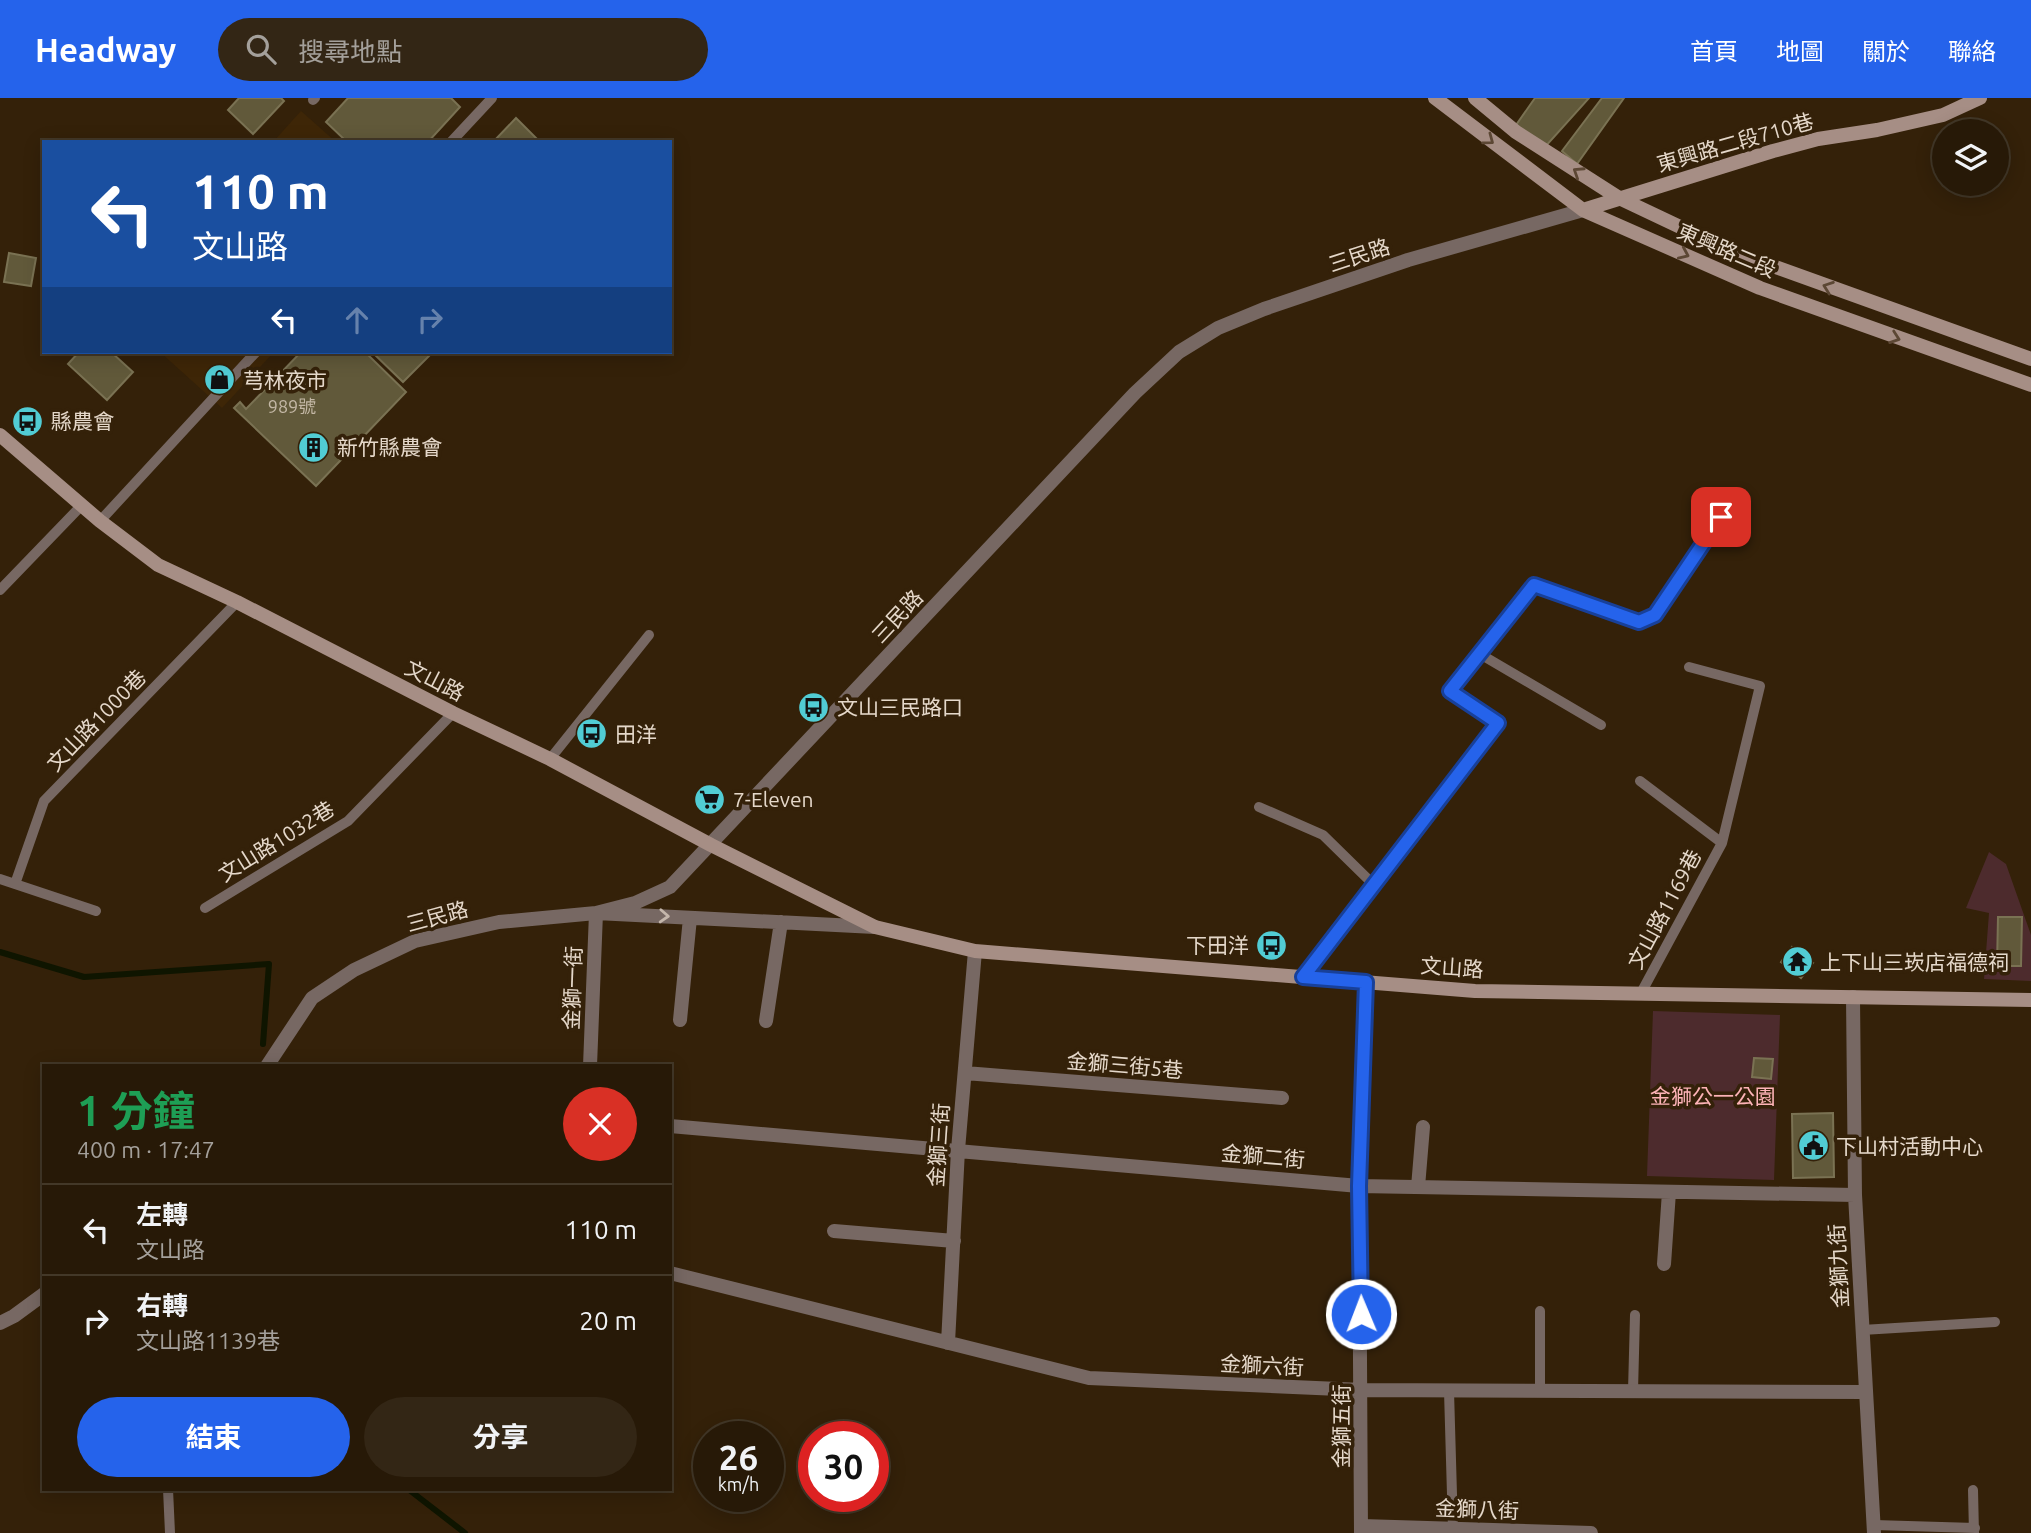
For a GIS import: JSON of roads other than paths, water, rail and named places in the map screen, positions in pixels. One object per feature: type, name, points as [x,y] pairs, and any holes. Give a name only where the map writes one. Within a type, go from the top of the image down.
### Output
[{"type":"main road","name":"東興路二段","points":[[1435,98],[1583,210],[1760,288],[2031,385]]},
{"type":"main road","name":"東興路二段","points":[[1475,98],[1516,132],[1619,198],[1731,251],[2031,359]]},
{"type":"main road","name":"東興路二段710巷","points":[[1583,210],[1784,148],[1943,115],[1980,98]]},
{"type":"main road","name":"文山路","points":[[0,435],[100,521],[158,565],[550,759],[711,845],[875,927],[975,951],[1475,991],[2031,1000]]},
{"type":"street","name":"三民路","points":[[268,1064],[312,998],[354,970],[415,942],[499,922],[596,913],[635,902],[670,887],[1135,393],[1178,352],[1218,328],[1264,309],[1408,260],[1583,210]]},
{"type":"street","name":"文山路","points":[[596,913],[875,927]]},
{"type":"street","name":"金獅一街","points":[[590,1064],[596,913]]},
{"type":"street","points":[[680,1020],[690,918]]},
{"type":"street","points":[[766,1021],[780,922]]},
{"type":"street","name":"金獅三街","points":[[948,1343],[958,1150],[975,951]]},
{"type":"street","name":"金獅五街","points":[[1361,1530],[1359,1186],[1366,982]]},
{"type":"street","name":"金獅九街","points":[[1853,997],[1855,1195],[1874,1529]]},
{"type":"street","name":"金獅三街5巷","points":[[965,1073],[1282,1098]]},
{"type":"street","name":"金獅二街","points":[[672,1126],[1359,1186],[1855,1195]]},
{"type":"street","points":[[1418,1187],[1423,1127]]},
{"type":"street","points":[[1664,1264],[1669,1192]]},
{"type":"street","points":[[834,1231],[954,1241]]},
{"type":"street","name":"金獅六街","points":[[672,1274],[1089,1378],[1362,1390],[1866,1392]]},
{"type":"street","points":[[0,1322],[14,1316],[42,1295]]},
{"type":"street","name":"金獅八街","points":[[1361,1530],[1453,1529],[1591,1533]]},
{"type":"lane","points":[[474,98],[483,107]]},
{"type":"lane","points":[[453,140],[492,98]]},
{"type":"lane","points":[[100,521],[254,354]]},
{"type":"lane","points":[[0,590],[82,505]]},
{"type":"lane","points":[[1303,977],[1498,723],[1450,691],[1534,585],[1639,622],[1655,615],[1721,517]]},
{"type":"lane","name":"文山路1000巷","points":[[15,884],[44,801],[237,602]]},
{"type":"lane","points":[[550,759],[649,635]]},
{"type":"lane","points":[[1480,654],[1601,725]]},
{"type":"lane","name":"文山路1169巷","points":[[1641,993],[1722,843],[1760,686],[1689,667]]},
{"type":"lane","name":"文山路1032巷","points":[[205,908],[348,821],[453,713]]},
{"type":"lane","name":"文山路1169巷","points":[[1640,781],[1722,843]]},
{"type":"lane","points":[[1259,807],[1323,835],[1374,885]]},
{"type":"lane","points":[[0,879],[96,911]]},
{"type":"lane","points":[[1540,1311],[1540,1391]]},
{"type":"lane","points":[[1633,1391],[1635,1315]]},
{"type":"lane","points":[[1862,1330],[1995,1322]]},
{"type":"lane","points":[[1449,1391],[1453,1529]]},
{"type":"lane","points":[[1874,1529],[1975,1530],[1973,1490]]},
{"type":"lane","points":[[168,1491],[170,1533]]},
{"type":"waterway","points":[[0,952],[84,977],[269,964],[263,1044]]},
{"type":"waterway","points":[[411,1491],[465,1533]]},
{"type":"place","name":"芎林夜市","points":[[220,380]]},
{"type":"place","name":"縣農會","points":[[28,421]]},
{"type":"place","name":"新竹縣農會","points":[[314,447]]},
{"type":"place","name":"文山三民路口","points":[[814,707]]},
{"type":"place","name":"田洋","points":[[592,734]]},
{"type":"place","name":"7-Eleven","points":[[710,799]]},
{"type":"place","name":"下田洋","points":[[1272,945]]},
{"type":"place","name":"上下山三崁店福德祠","points":[[1797,962]]},
{"type":"place","name":"下山村活動中心","points":[[1813,1146]]},
{"type":"park label","name":"金獅公一公園","points":[[1713,1096]]}]
